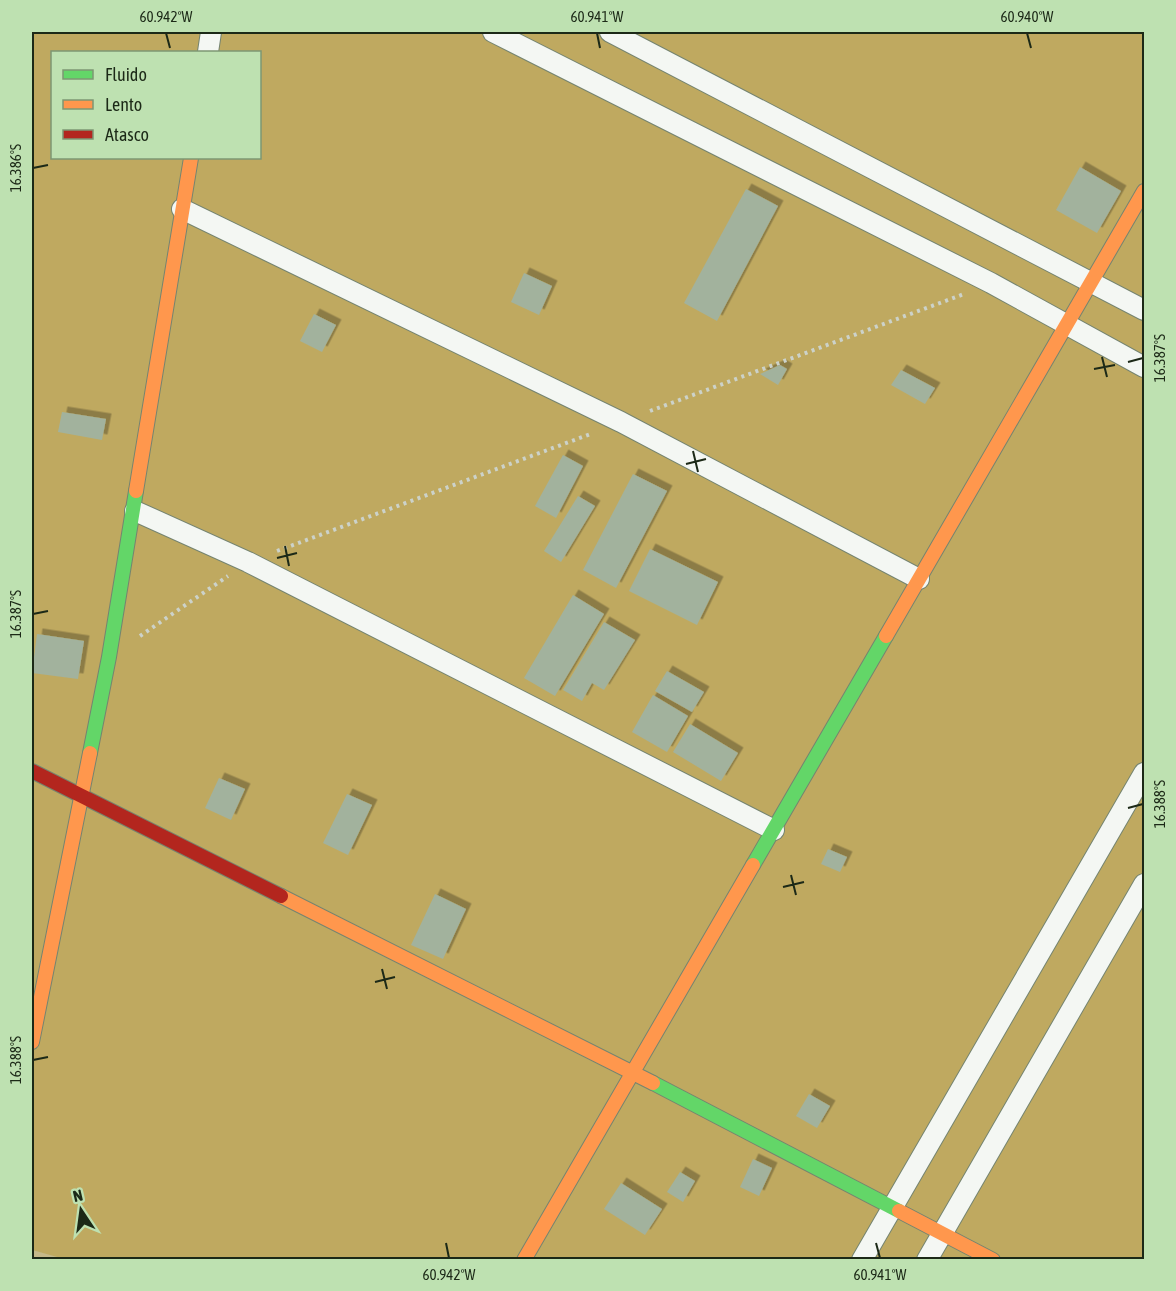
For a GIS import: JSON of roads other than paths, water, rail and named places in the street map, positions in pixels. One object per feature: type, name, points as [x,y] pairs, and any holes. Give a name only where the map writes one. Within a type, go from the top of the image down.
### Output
[{"type":"street","points":[[208,51],[211,32]]},
{"type":"street","points":[[493,32],[991,284],[1144,367]]},
{"type":"street","points":[[610,32],[1144,310]]},
{"type":"street","points":[[32,1042],[82,796],[135,511],[191,159]]},
{"type":"street","points":[[524,1260],[1144,191]]},
{"type":"street","points":[[182,209],[621,423],[919,579]]},
{"type":"street","points":[[135,511],[248,562],[774,830]]},
{"type":"street","points":[[32,771],[633,1073],[993,1260]]},
{"type":"street","points":[[862,1260],[1144,773]]},
{"type":"street","points":[[927,1260],[1144,885]]}]
